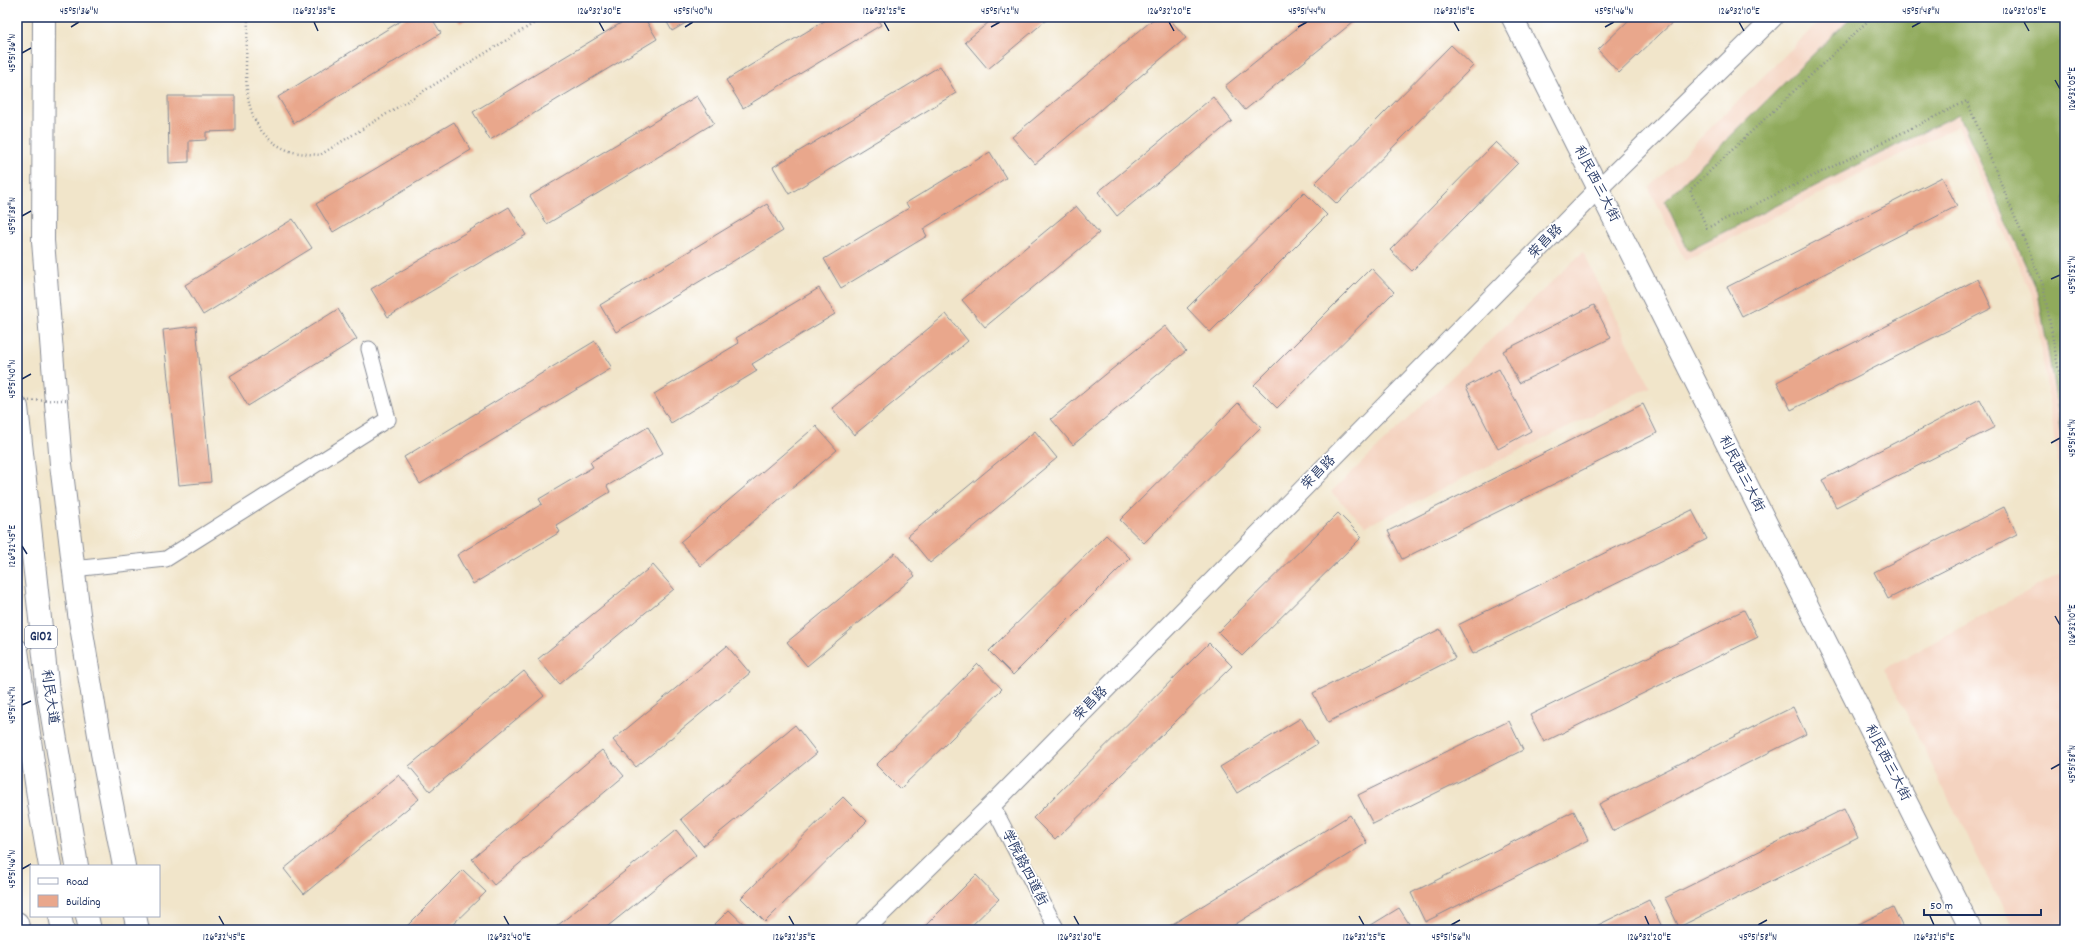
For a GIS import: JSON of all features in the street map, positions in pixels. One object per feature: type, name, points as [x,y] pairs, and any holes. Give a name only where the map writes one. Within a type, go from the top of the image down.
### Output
[{"type":"highway","points":[[44,17],[43,241],[61,464],[73,569],[102,753],[124,865]]},
{"type":"highway","name":"利民大道","points":[[17,407],[46,677],[77,865]]},
{"type":"highway","name":"利民大道","points":[[17,650],[40,810],[50,865]]},
{"type":"highway","points":[[60,917],[63,930]]},
{"type":"highway","points":[[87,917],[90,930]]},
{"type":"highway","points":[[135,917],[138,930]]},
{"type":"highway","points":[[17,923],[19,930]]},
{"type":"main road","name":"利民西三大街","points":[[1502,17],[1595,193],[1971,930]]},
{"type":"main road","name":"利民西三大街","points":[[1512,17],[1595,193],[1955,930]]},
{"type":"street","name":"荣昌路","points":[[864,930],[992,805],[1595,193],[1774,17]]},
{"type":"street","points":[[73,569],[166,559],[388,419],[369,349]]},
{"type":"street","name":"学院路四道街","points":[[992,805],[1057,930]]},
{"type":"path","points":[[248,17],[246,71],[248,99],[254,122],[262,134],[291,152],[320,155],[544,17]]},
{"type":"path","points":[[1872,17],[1690,190],[1707,228],[1967,100],[2043,285],[2065,405]]},
{"type":"path","points":[[17,401],[67,400]]},
{"type":"shaded area","points":[[1824,17],[2065,17],[2065,510],[2034,301],[1958,126],[1685,261],[1649,188]]},
{"type":"shaded area","points":[[1583,252],[1650,387],[1366,526],[1331,492]]},
{"type":"shaded area","points":[[2065,571],[2065,930],[2014,930],[1884,669]]},
{"type":"green space","points":[[1851,17],[2065,17],[2065,452],[2038,292],[1959,114],[1688,250],[1665,201]]},
{"type":"building","points":[[407,17],[431,17],[441,33],[294,123],[278,97]]},
{"type":"building","points":[[456,17],[470,17],[460,23]]},
{"type":"building","points":[[631,17],[644,17],[657,39],[490,140],[473,112]]},
{"type":"building","points":[[664,17],[696,17],[672,31]]},
{"type":"building","points":[[831,17],[876,17],[881,25],[743,108],[726,80]]},
{"type":"building","points":[[995,17],[1050,17],[988,69],[965,42]]},
{"type":"building","points":[[1156,17],[1168,17],[1186,38],[1035,164],[1012,137]]},
{"type":"building","points":[[1311,17],[1359,17],[1245,110],[1225,86]]},
{"type":"building","points":[[1632,17],[1678,17],[1619,73],[1598,50]]},
{"type":"building","points":[[1451,45],[1473,66],[1337,204],[1315,183]]},
{"type":"building","points":[[940,66],[956,93],[789,194],[773,167]]},
{"type":"building","points":[[168,96],[235,96],[235,131],[206,132],[206,140],[189,141],[189,162],[169,163]]},
{"type":"building","points":[[697,96],[714,123],[547,224],[530,196]]},
{"type":"building","points":[[1213,97],[1232,121],[1117,216],[1098,192]]},
{"type":"building","points":[[454,122],[471,150],[333,232],[316,204]]},
{"type":"building","points":[[1496,142],[1518,163],[1412,271],[1390,250]]},
{"type":"building","points":[[990,152],[1006,178],[923,229],[927,236],[841,288],[824,259],[909,208],[906,203]]},
{"type":"building","points":[[1942,177],[1957,206],[1742,316],[1727,287]]},
{"type":"building","points":[[1304,192],[1327,215],[1210,332],[1187,308]]},
{"type":"building","points":[[767,204],[783,231],[616,332],[600,305]]},
{"type":"building","points":[[1076,206],[1099,233],[985,327],[962,300]]},
{"type":"building","points":[[509,207],[526,235],[388,317],[371,289]]},
{"type":"building","points":[[293,219],[312,248],[203,315],[185,285]]},
{"type":"building","points":[[1371,268],[1394,292],[1277,408],[1254,385]]},
{"type":"building","points":[[1978,279],[1992,308],[1791,410],[1777,382]]},
{"type":"building","points":[[819,288],[835,314],[752,364],[757,371],[671,423],[654,394],[739,343],[736,338]]},
{"type":"building","points":[[1594,305],[1611,338],[1519,383],[1503,351]]},
{"type":"building","points":[[338,309],[357,339],[248,406],[230,376]]},
{"type":"building","points":[[946,314],[968,341],[854,435],[832,408]]},
{"type":"building","points":[[196,326],[211,482],[179,485],[163,330]]},
{"type":"building","points":[[1165,326],[1186,351],[1073,445],[1051,419]]},
{"type":"building","points":[[595,341],[612,368],[420,484],[404,457]]},
{"type":"building","points":[[1499,369],[1531,431],[1498,449],[1466,387]]},
{"type":"building","points":[[1980,399],[1995,427],[1836,507],[1822,480]]},
{"type":"building","points":[[1238,403],[1261,427],[1144,543],[1120,520]]},
{"type":"building","points":[[1643,404],[1657,433],[1402,559],[1388,531]]},
{"type":"building","points":[[816,426],[837,450],[701,566],[680,542]]},
{"type":"building","points":[[648,427],[663,453],[607,486],[610,492],[556,525],[560,532],[473,584],[457,555],[542,504],[539,499],[593,467],[590,462]]},
{"type":"building","points":[[1035,431],[1057,458],[930,563],[908,536]]},
{"type":"building","points":[[2004,507],[2017,534],[1888,599],[1874,572]]},
{"type":"building","points":[[1692,510],[1707,539],[1473,654],[1458,625]]},
{"type":"building","points":[[1338,513],[1362,537],[1242,656],[1218,632]]},
{"type":"building","points":[[1106,535],[1130,558],[1013,675],[989,651]]},
{"type":"building","points":[[895,553],[915,576],[807,666],[787,642]]},
{"type":"building","points":[[653,565],[674,589],[559,684],[538,659]]},
{"type":"building","points":[[1744,610],[1758,637],[1544,742],[1530,715]]},
{"type":"building","points":[[1440,629],[1455,658],[1328,722],[1313,693]]},
{"type":"building","points":[[1209,643],[1232,666],[1055,840],[1033,818]]},
{"type":"building","points":[[727,646],[750,673],[636,767],[613,740]]},
{"type":"building","points":[[978,664],[1002,689],[900,789],[876,765]]},
{"type":"building","points":[[524,671],[544,696],[430,791],[409,766]]},
{"type":"building","points":[[1793,707],[1806,734],[1612,831],[1599,804]]},
{"type":"building","points":[[1301,718],[1317,744],[1237,793],[1220,767]]},
{"type":"building","points":[[1509,721],[1523,750],[1373,824],[1358,795]]},
{"type":"building","points":[[795,725],[817,753],[703,846],[681,819]]},
{"type":"building","points":[[602,750],[624,776],[494,885],[472,859]]},
{"type":"building","points":[[399,775],[419,799],[304,894],[284,869]]},
{"type":"building","points":[[843,797],[867,821],[765,922],[741,898]]},
{"type":"building","points":[[1844,809],[1858,838],[1679,927],[1665,898]]},
{"type":"building","points":[[1574,811],[1588,840],[1425,922],[1411,893]]},
{"type":"building","points":[[1350,815],[1367,843],[1226,930],[1163,930]]},
{"type":"building","points":[[676,830],[696,855],[603,930],[552,930]]},
{"type":"building","points":[[463,870],[486,892],[447,930],[403,930]]},
{"type":"building","points":[[976,875],[999,899],[967,930],[921,930]]},
{"type":"building","points":[[1649,900],[1663,929],[1588,930]]},
{"type":"building","points":[[1893,907],[1904,930],[1847,930]]},
{"type":"building","points":[[1399,908],[1413,930],[1363,930]]},
{"type":"building","points":[[729,910],[750,930],[709,930]]}]
